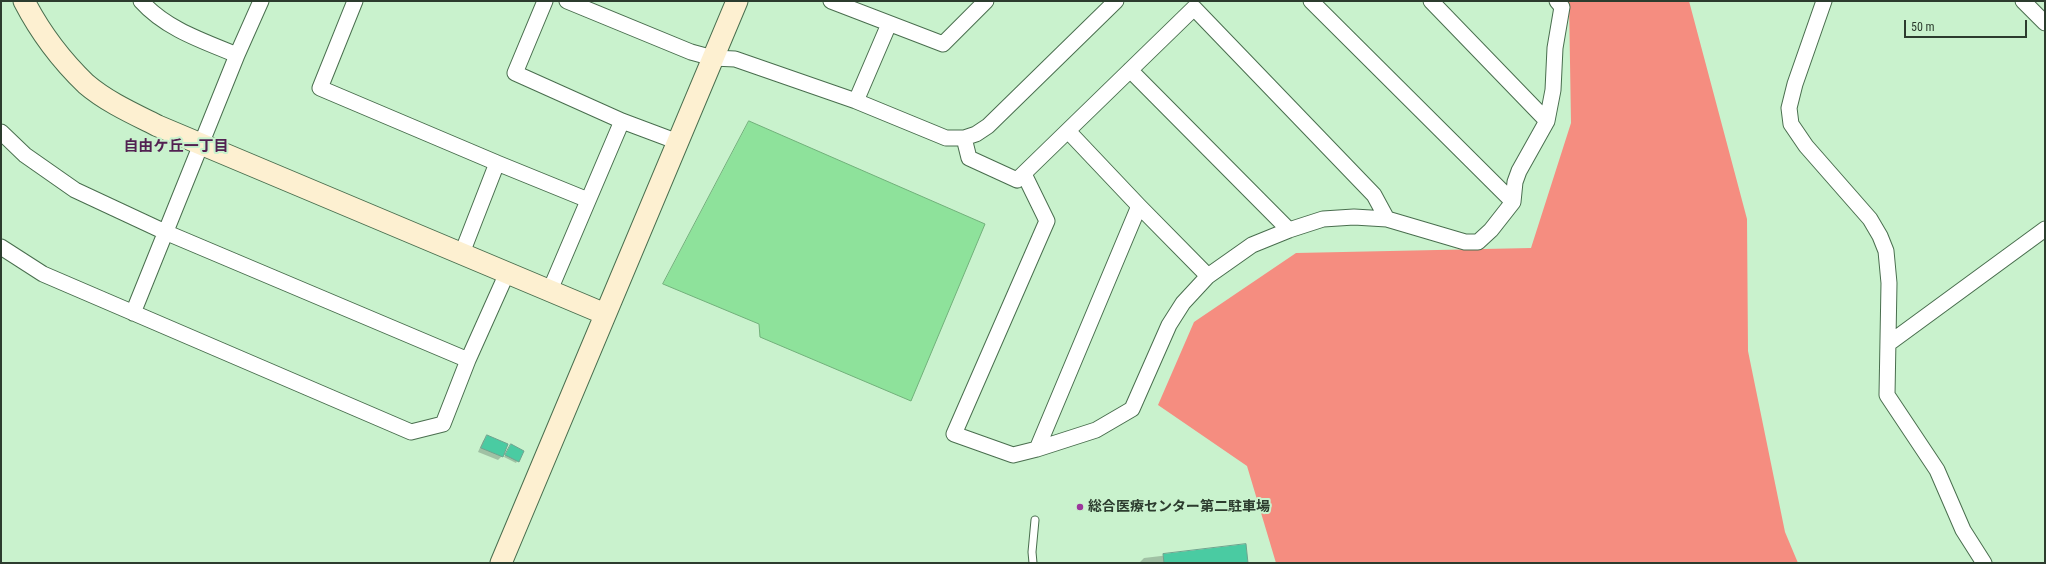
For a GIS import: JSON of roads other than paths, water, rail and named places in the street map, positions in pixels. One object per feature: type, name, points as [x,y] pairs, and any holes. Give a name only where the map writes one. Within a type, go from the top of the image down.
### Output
[{"type":"street","points":[[24,1],[39,29],[56,52],[87,85],[123,108],[203,145],[605,314]]},
{"type":"street","points":[[141,1],[148,9],[177,30],[238,55]]},
{"type":"street","points":[[134,313],[165,232],[203,145],[261,1]]},
{"type":"street","points":[[545,1],[515,73],[622,120],[678,142]]},
{"type":"street","points":[[567,1],[691,52],[713,58],[735,59],[856,101],[946,138],[964,138],[976,134],[988,126],[1107,4]]},
{"type":"street","points":[[501,563],[737,1]]},
{"type":"street","points":[[831,1],[943,44],[986,1]]},
{"type":"street","points":[[1311,1],[1513,202]]},
{"type":"street","points":[[1431,1],[1547,120]]},
{"type":"street","points":[[1024,174],[1047,221],[954,434],[1013,455],[1096,430],[1132,409],[1169,325],[1183,303],[1208,276],[1252,245],[1289,230],[1323,219],[1354,217],[1387,218],[1465,242],[1478,242],[1491,230],[1513,202],[1515,182],[1519,171],[1547,120],[1553,90],[1554,48],[1562,7],[1557,1]]},
{"type":"street","points":[[1824,1],[1795,84],[1789,108],[1791,124],[1806,146],[1870,218],[1880,236],[1886,251],[1889,283],[1887,395],[1937,470],[1963,530],[1984,563]]},
{"type":"street","points":[[2023,1],[2045,23]]},
{"type":"street","points":[[351,2],[320,88],[588,200]]},
{"type":"street","points":[[964,138],[969,158],[1016,180],[1024,174],[1194,8],[1374,195],[1387,218]]},
{"type":"street","points":[[856,101],[889,24]]},
{"type":"street","points":[[1130,70],[1289,230]]},
{"type":"street","points":[[550,290],[622,120]]},
{"type":"street","points":[[1068,131],[1208,276]]},
{"type":"street","points":[[1,132],[25,155],[74,190],[165,232],[468,360]]},
{"type":"street","points":[[462,253],[497,163]]},
{"type":"street","points":[[1037,449],[1139,206]]},
{"type":"street","points":[[1888,344],[2045,229]]},
{"type":"street","points":[[1,247],[43,274],[411,432],[443,424],[468,360],[507,273]]},
{"type":"lane","points":[[1033,563],[1032,552],[1035,520]]},
{"type":"place","name":"総合医療センター第二駐車場","points":[[1080,507]]},
{"type":"district","name":"自由ケ丘一丁目","points":[[176,147]]}]
